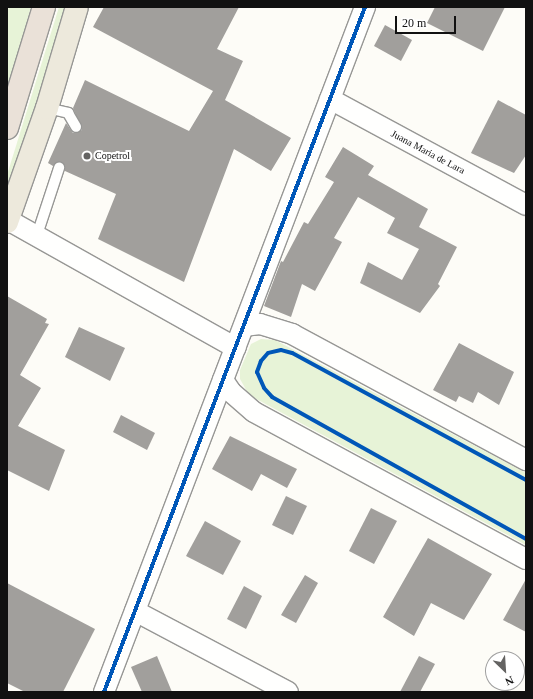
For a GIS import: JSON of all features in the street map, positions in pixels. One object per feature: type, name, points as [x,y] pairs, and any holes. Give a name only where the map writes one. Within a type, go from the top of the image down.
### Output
[{"type":"highway","points":[[7,128],[44,7]]},
{"type":"main road","points":[[7,221],[47,108],[77,7]]},
{"type":"street","points":[[104,692],[365,7]]},
{"type":"street","name":"Juana Maria de Lara","points":[[330,99],[526,205]]},
{"type":"street","points":[[7,221],[37,235],[236,348]]},
{"type":"street","points":[[244,326],[260,324],[292,334],[526,460]]},
{"type":"street","points":[[223,380],[231,392],[254,412],[526,559]]},
{"type":"street","points":[[135,611],[288,692]]},
{"type":"lane","points":[[47,108],[68,113],[76,127]]},
{"type":"lane","points":[[37,235],[59,168]]},
{"type":"green space","points":[[9,7],[31,7],[7,93],[7,12]]},
{"type":"green space","points":[[59,7],[69,7],[7,194],[7,175]]},
{"type":"green space","points":[[261,339],[275,340],[526,473],[526,545],[249,395],[240,379],[240,370],[251,344]]},
{"type":"building","points":[[104,7],[239,7],[217,49],[243,61],[225,100],[291,138],[271,171],[234,149],[184,282],[98,239],[116,194],[65,171],[61,162],[53,166],[48,163],[66,123],[73,133],[82,130],[73,108],[85,80],[189,131],[213,91],[93,27]]},
{"type":"building","points":[[435,7],[505,7],[483,51],[427,23]]},
{"type":"building","points":[[385,25],[412,40],[401,61],[374,46]]},
{"type":"building","points":[[498,100],[526,115],[526,155],[514,173],[471,153]]},
{"type":"building","points":[[343,147],[374,166],[368,175],[428,209],[419,227],[457,247],[438,284],[440,286],[420,313],[360,283],[368,262],[402,280],[419,249],[387,233],[395,218],[358,197],[334,238],[342,242],[315,291],[302,284],[291,317],[264,306],[281,261],[283,262],[304,222],[308,224],[334,182],[325,177]]},
{"type":"building","points":[[7,296],[47,319],[45,323],[49,324],[20,375],[41,388],[18,426],[65,450],[49,491],[7,470]]},
{"type":"building","points":[[79,327],[125,348],[110,381],[65,357]]},
{"type":"building","points":[[459,343],[514,372],[499,405],[478,392],[473,403],[459,396],[456,402],[433,390]]},
{"type":"building","points":[[121,415],[155,433],[147,450],[113,432]]},
{"type":"building","points":[[230,436],[297,469],[287,488],[261,474],[252,491],[212,469]]},
{"type":"building","points":[[286,496],[307,506],[293,535],[272,525]]},
{"type":"building","points":[[371,508],[397,521],[374,564],[349,551]]},
{"type":"building","points":[[205,521],[241,541],[223,575],[186,556]]},
{"type":"building","points":[[428,538],[492,574],[464,620],[431,603],[414,636],[383,617]]},
{"type":"building","points":[[305,575],[318,583],[296,623],[281,615]]},
{"type":"building","points":[[526,579],[526,632],[503,620]]},
{"type":"building","points":[[7,583],[95,629],[63,692],[25,692],[7,683]]},
{"type":"building","points":[[244,586],[262,596],[246,629],[227,619]]},
{"type":"building","points":[[157,656],[172,692],[142,692],[131,667]]},
{"type":"building","points":[[419,656],[435,664],[420,692],[400,692]]},
{"type":"cycle path","points":[[104,692],[365,7]]},
{"type":"cycle path","points":[[526,480],[292,353],[281,350],[268,353],[261,361],[257,372],[264,388],[272,397],[526,539]]},
{"type":"place","name":"Copetrol","points":[[87,156]]}]
